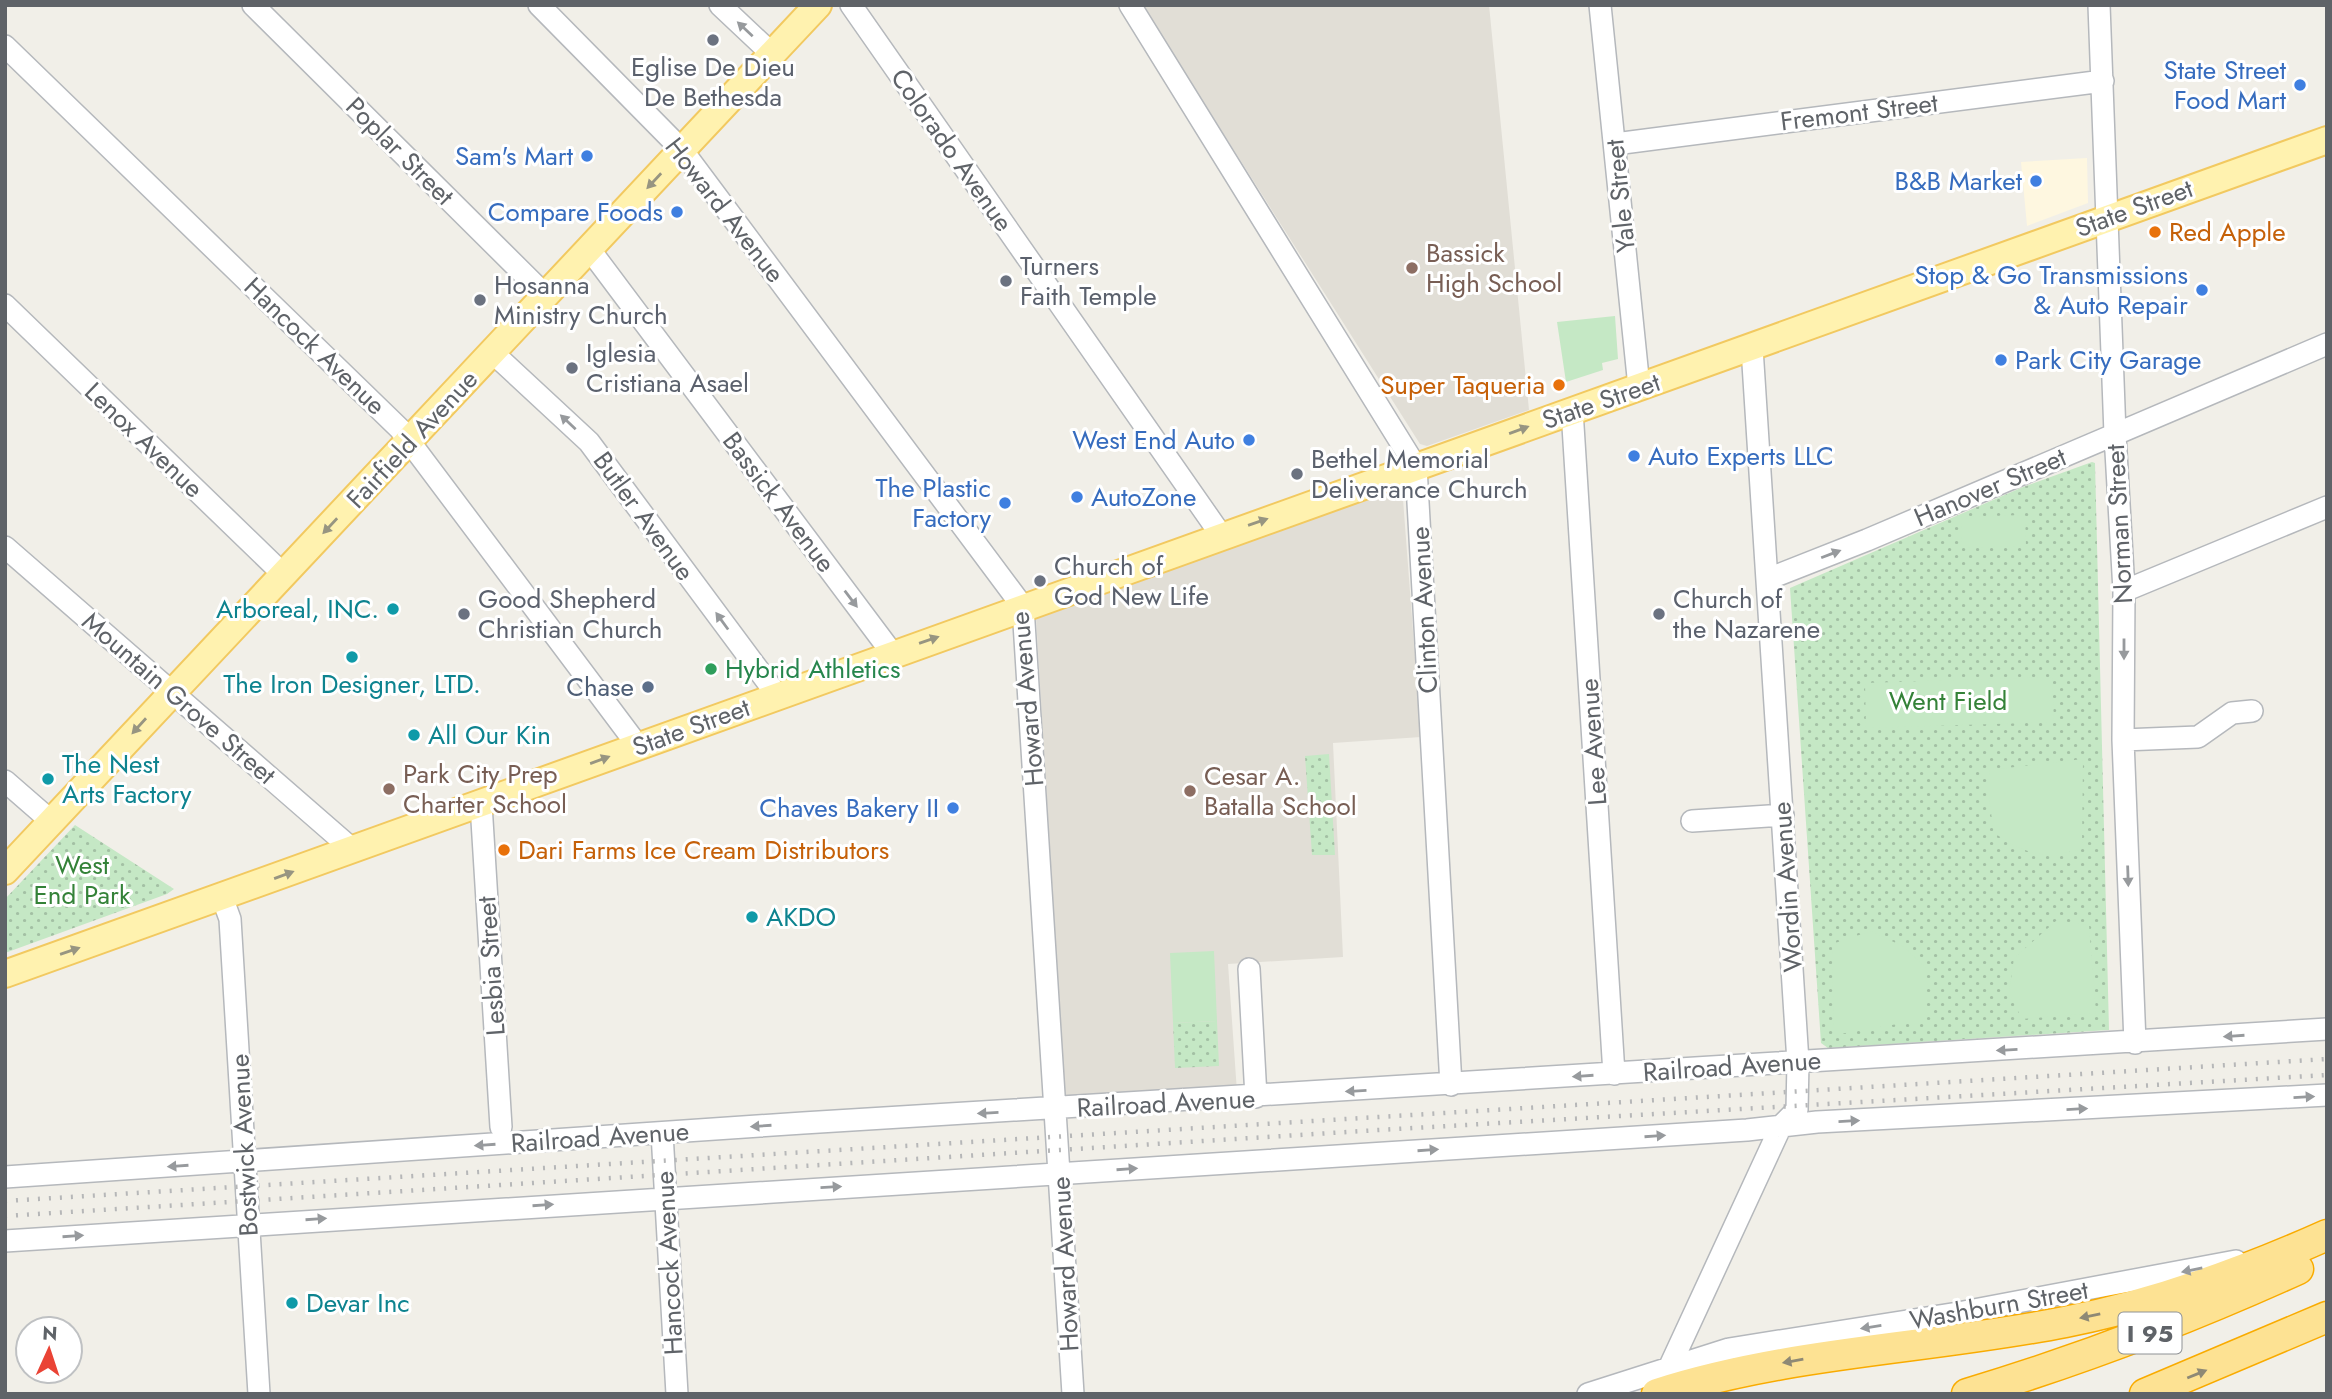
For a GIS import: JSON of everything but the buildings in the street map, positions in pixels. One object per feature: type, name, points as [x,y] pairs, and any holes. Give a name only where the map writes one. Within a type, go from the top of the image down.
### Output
[{"type":"highway","points":[[1661,1386],[1785,1362],[2043,1326],[2157,1300],[2220,1279],[2327,1232]]},
{"type":"highway","name":"I 95","points":[[1967,1394],[2059,1366],[2149,1333],[2327,1256]]},
{"type":"highway","name":"I 95","points":[[2145,1394],[2327,1317]]},
{"type":"highway","points":[[2202,1394],[2327,1336]]},
{"type":"main road","name":"Fairfield Avenue","points":[[5,871],[172,690],[284,575],[818,5]]},
{"type":"main road","name":"State Street","points":[[5,974],[481,804],[892,653],[1752,348],[2106,217],[2327,140]]},
{"type":"street","name":"Poplar Street","points":[[253,5],[547,296]]},
{"type":"street","name":"Howard Avenue","points":[[539,5],[682,150],[1023,607],[1073,1394]]},
{"type":"street","points":[[720,5],[771,53]]},
{"type":"street","name":"Colorado Avenue","points":[[851,5],[1221,535]]},
{"type":"street","name":"Clinton Avenue","points":[[1130,5],[1416,467],[1451,1085]]},
{"type":"street","name":"Yale Street","points":[[1600,5],[1639,387]]},
{"type":"street","name":"Norman Street","points":[[2099,5],[2123,591],[2123,740],[2135,1043]]},
{"type":"street","name":"Hancock Avenue","points":[[5,46],[410,440],[638,746]]},
{"type":"street","name":"Fremont Street","points":[[1615,144],[2102,81]]},
{"type":"street","name":"Bassick Avenue","points":[[590,250],[892,653]]},
{"type":"street","name":"Lenox Avenue","points":[[5,305],[284,575]]},
{"type":"street","name":"Hanover Street","points":[[1768,579],[1867,540],[2327,344]]},
{"type":"street","name":"Wordin Avenue","points":[[1661,1386],[1782,1126],[1797,1110],[1798,1062],[1752,348]]},
{"type":"street","name":"Butler Avenue","points":[[493,353],[589,442],[777,695]]},
{"type":"street","name":"Lee Avenue","points":[[1572,410],[1614,1074]]},
{"type":"street","points":[[2123,591],[2327,507]]},
{"type":"street","name":"Mountain Grove Street","points":[[5,547],[352,849]]},
{"type":"street","points":[[2123,740],[2198,737],[2232,713],[2252,710]]},
{"type":"street","points":[[5,781],[51,821]]},
{"type":"street","name":"Lesbia Street","points":[[481,804],[501,1127]]},
{"type":"street","points":[[1692,821],[1783,815]]},
{"type":"street","name":"Bostwick Avenue","points":[[222,897],[230,919],[259,1394]]},
{"type":"street","points":[[1249,969],[1256,1097]]},
{"type":"street","name":"Railroad Avenue","points":[[5,1177],[662,1133],[2327,1030]]},
{"type":"street","points":[[5,1241],[1782,1126],[2327,1095]]},
{"type":"street","name":"Hancock Avenue","points":[[662,1133],[677,1394]]},
{"type":"street","name":"Washburn Street","points":[[1588,1394],[1661,1386],[1730,1349],[1958,1313],[2255,1258],[2327,1232]]},
{"type":"shaded area","name":"Bassick High School","points":[[1142,5],[1489,5],[1529,410],[1427,446],[1420,444]]},
{"type":"shaded area","points":[[2087,158],[2088,203],[2027,226],[2021,162]]},
{"type":"shaded area","name":"Cesar A. Batalla School","points":[[1402,486],[1421,737],[1333,743],[1343,957],[1228,964],[1237,1092],[1065,1098],[1036,618]]},
{"type":"green space","points":[[1615,316],[1618,359],[1602,363],[1603,370],[1566,382],[1557,322]]},
{"type":"green space","name":"Went Field","points":[[2095,463],[2109,1030],[1828,1048],[1821,1043],[1790,588],[2023,487]]},
{"type":"green space","points":[[2025,515],[2026,546],[1962,548],[1961,517]]},
{"type":"green space","points":[[2052,677],[2054,722],[1866,728],[1865,683]]},
{"type":"green space","points":[[1329,754],[1335,855],[1312,855],[1305,756]]},
{"type":"green space","points":[[2083,759],[2082,849],[2056,854],[2036,853],[2016,846],[1994,833],[1989,799],[1990,770]]},
{"type":"green space","name":"West End Park","points":[[75,825],[174,889],[167,894],[5,953],[5,899]]},
{"type":"green space","points":[[2056,921],[2089,925],[2096,1013],[2022,1019],[2009,993],[2014,958]]},
{"type":"green space","points":[[1871,931],[1904,947],[1926,968],[1926,1019],[1834,1035],[1832,944]]},
{"type":"green space","points":[[1214,951],[1217,1021],[1173,1023],[1170,953]]},
{"type":"green space","points":[[1217,1021],[1219,1066],[1175,1068],[1173,1023]]},
{"type":"railway","points":[[5,1201],[2327,1059]]},
{"type":"railway","points":[[5,1216],[1379,1130],[2327,1075]]},
{"type":"place","name":"Eglise De Dieu De Bethesda","points":[[713,40]]},
{"type":"place","name":"State Street Food Mart","points":[[2300,85]]},
{"type":"place","name":"Sam's Mart","points":[[587,156]]},
{"type":"place","name":"B&B Market","points":[[2036,181]]},
{"type":"place","name":"Compare Foods","points":[[677,212]]},
{"type":"place","name":"Red Apple","points":[[2155,232]]},
{"type":"place","name":"Bassick High School","points":[[1412,268]]},
{"type":"place","name":"Turners Faith Temple","points":[[1006,281]]},
{"type":"place","name":"Stop & Go Transmissions & Auto Repair","points":[[2202,290]]},
{"type":"place","name":"Hosanna Ministry Church","points":[[480,300]]},
{"type":"place","name":"Park City Garage","points":[[2001,360]]},
{"type":"place","name":"Iglesia Cristiana Asael","points":[[572,368]]},
{"type":"place","name":"Super Taqueria","points":[[1559,385]]},
{"type":"place","name":"West End Auto","points":[[1249,440]]},
{"type":"place","name":"Auto Experts LLC","points":[[1634,456]]},
{"type":"place","name":"Bethel Memorial Deliverance Church","points":[[1297,474]]},
{"type":"place","name":"AutoZone","points":[[1077,497]]},
{"type":"place","name":"The Plastic Factory","points":[[1005,503]]},
{"type":"place","name":"Church of God New Life","points":[[1040,581]]},
{"type":"place","name":"Arboreal, INC.","points":[[393,609]]},
{"type":"place","name":"Good Shepherd Christian Church","points":[[464,614]]},
{"type":"place","name":"Church of the Nazarene","points":[[1659,614]]},
{"type":"place","name":"The Iron Designer, LTD.","points":[[352,657]]},
{"type":"place","name":"Hybrid Athletics","points":[[711,669]]},
{"type":"place","name":"Chase","points":[[648,687]]},
{"type":"place","name":"All Our Kin","points":[[414,735]]},
{"type":"place","name":"The Nest Arts Factory","points":[[48,779]]},
{"type":"place","name":"Park City Prep Charter School","points":[[389,789]]},
{"type":"place","name":"Cesar A. Batalla School","points":[[1190,791]]},
{"type":"place","name":"Chaves Bakery II","points":[[953,808]]},
{"type":"place","name":"Dari Farms Ice Cream Distributors","points":[[504,850]]},
{"type":"place","name":"AKDO","points":[[752,917]]},
{"type":"place","name":"Devar Inc","points":[[292,1303]]}]
